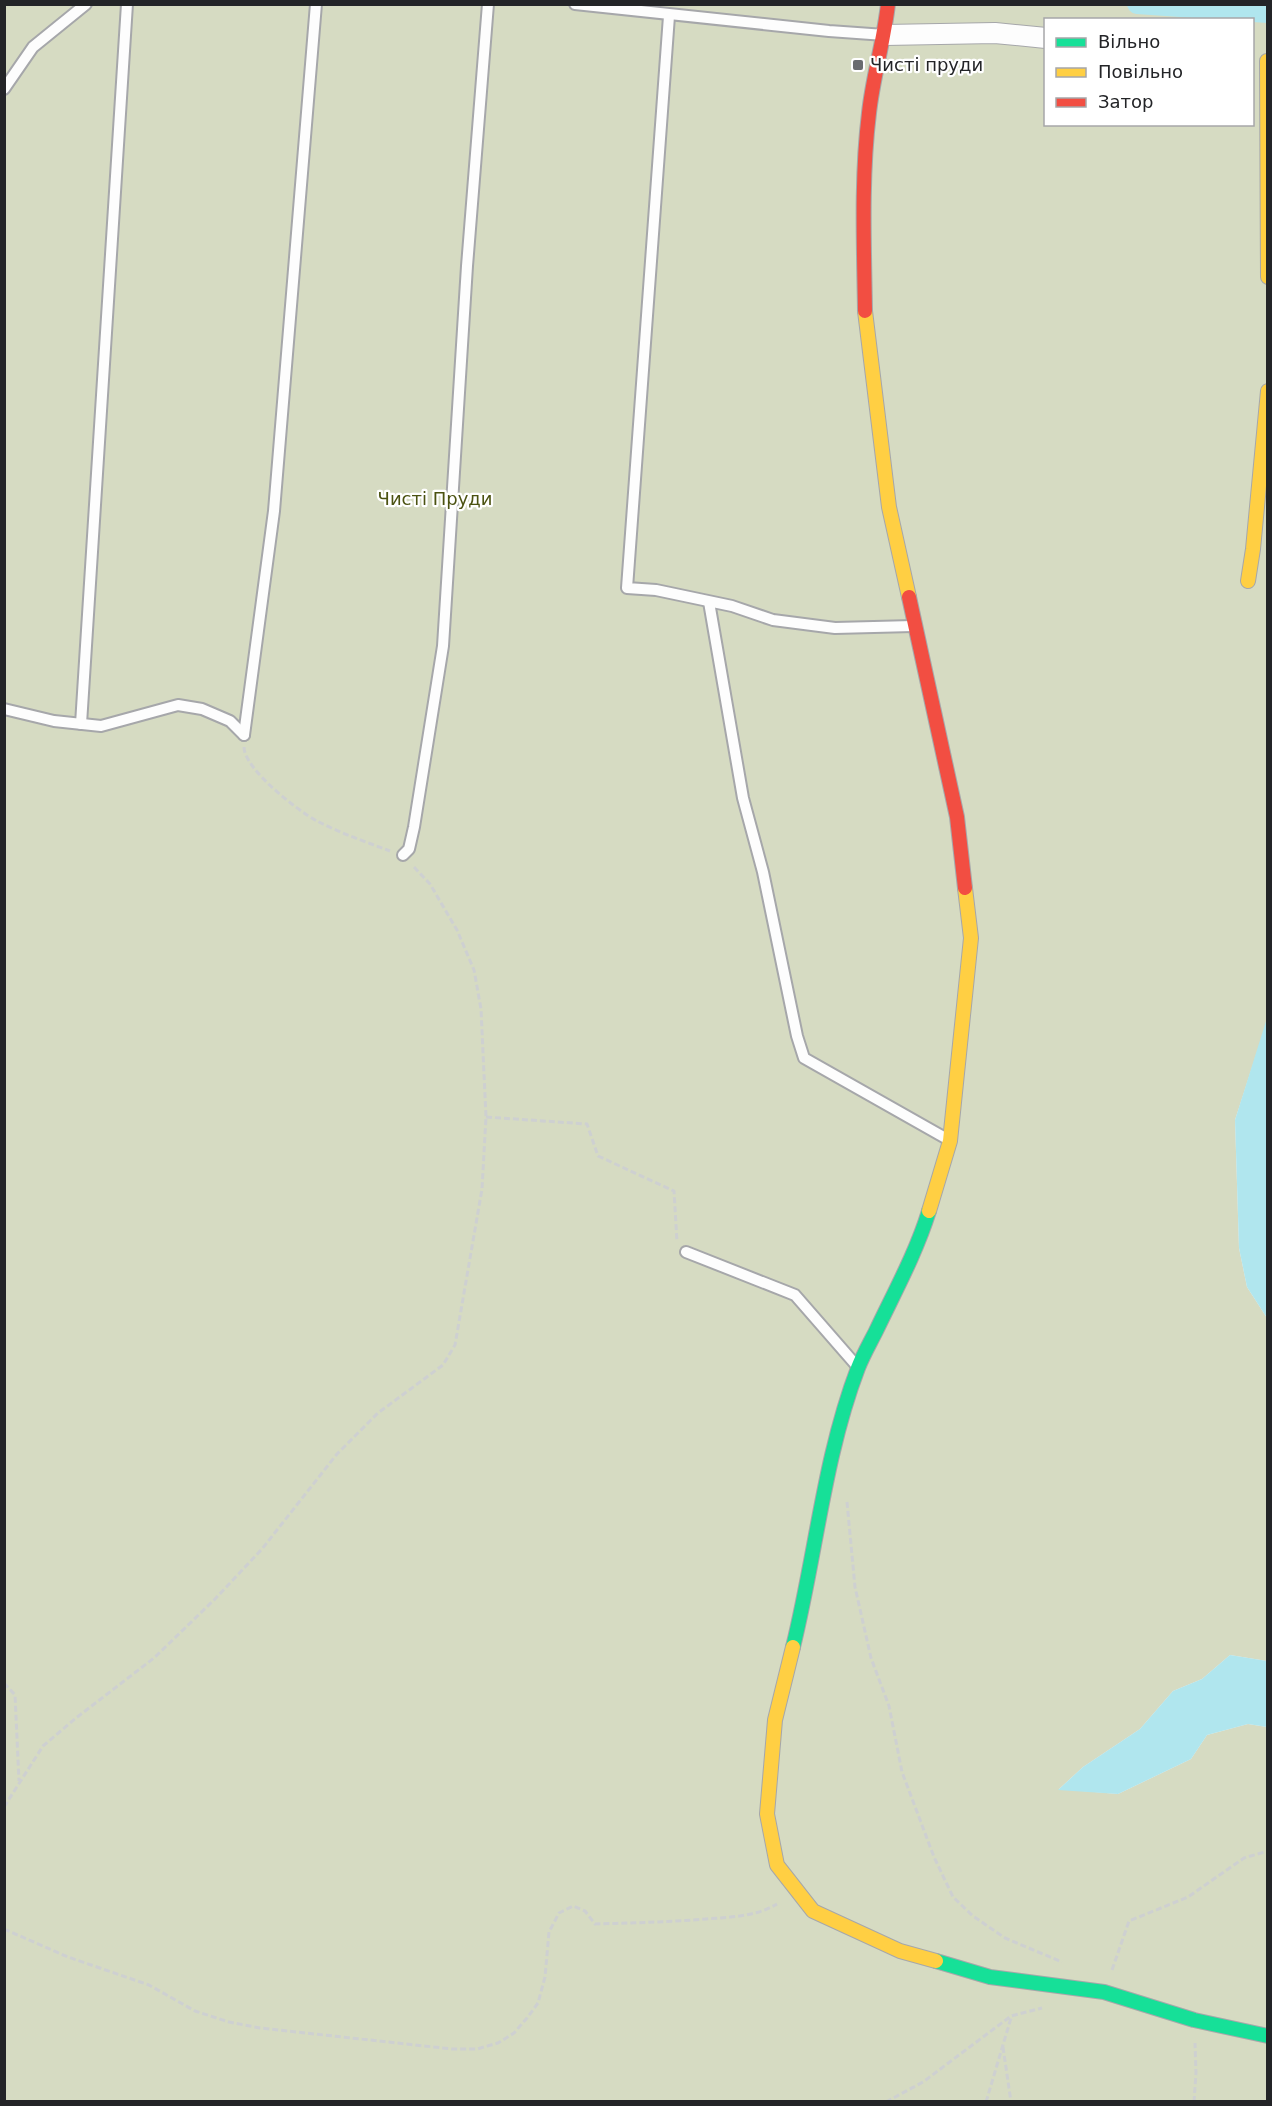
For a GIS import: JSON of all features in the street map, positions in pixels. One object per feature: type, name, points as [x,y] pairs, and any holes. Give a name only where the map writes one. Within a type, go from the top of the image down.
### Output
[{"type":"street","points":[[888,4],[885,35],[869,112],[864,199],[865,311],[889,507],[957,817],[971,938],[950,1141],[920,1240],[858,1367],[838,1432],[813,1544],[800,1620],[775,1720],[767,1814],[777,1865],[813,1911],[900,1951],[990,1977],[1104,1992],[1194,2020],[1268,2036]]},
{"type":"street","points":[[885,35],[995,33],[1044,38]]},
{"type":"street","points":[[1267,61],[1268,277]]},
{"type":"street","points":[[1248,581],[1268,391]]},
{"type":"lane","points":[[4,89],[33,48],[86,4]]},
{"type":"lane","points":[[81,724],[128,4]]},
{"type":"lane","points":[[244,735],[274,511],[316,4]]},
{"type":"lane","points":[[403,855],[409,849],[414,827],[443,646],[467,266],[488,4]]},
{"type":"lane","points":[[575,4],[669,16],[829,32],[885,35]]},
{"type":"lane","points":[[669,16],[627,588],[656,590],[732,606],[773,620],[835,628],[916,626]]},
{"type":"lane","points":[[709,602],[743,798],[763,872],[797,1036],[804,1058],[950,1141]]},
{"type":"lane","points":[[4,709],[54,721],[101,726],[178,705],[202,709],[230,721],[244,735]]},
{"type":"lane","points":[[687,1252],[795,1295],[858,1367]]},
{"type":"path","points":[[4,1807],[44,1746],[76,1718],[154,1658],[215,1599],[262,1549],[337,1454],[370,1421],[443,1365],[454,1345],[482,1189],[486,1117],[481,1009],[474,970],[457,930],[430,884],[403,855],[316,821],[286,799],[260,776],[244,753],[244,735]]},
{"type":"path","points":[[486,1117],[587,1124],[598,1156],[674,1191],[676,1241],[687,1252]]},
{"type":"path","points":[[847,1495],[855,1587],[871,1659],[889,1706],[902,1772],[934,1857],[953,1897],[973,1916],[1005,1938],[1067,1964]]},
{"type":"path","points":[[4,1683],[15,1695],[19,1783]]},
{"type":"path","points":[[1104,1992],[1129,1921],[1188,1897],[1244,1858],[1268,1851]]},
{"type":"path","points":[[4,1929],[68,1957],[149,1985],[195,2011],[229,2022],[260,2028],[452,2049],[477,2049],[498,2043],[514,2033],[538,2003],[545,1977],[549,1932],[559,1913],[573,1906],[585,1911],[595,1924],[661,1923],[743,1916],[767,1910],[796,1890]]},
{"type":"path","points":[[886,2102],[923,2082],[1011,2016],[1042,2008]]},
{"type":"path","points":[[986,2102],[1011,2016]]},
{"type":"path","points":[[1194,2102],[1195,2035]]},
{"type":"path","points":[[1003,2046],[1011,2102]]},
{"type":"green space","name":"Чисті Пруди","points":[[4,5],[1267,5],[1268,1018],[1235,1120],[1239,1248],[1247,1287],[1267,1318],[1267,1661],[1230,1655],[1202,1679],[1173,1691],[1140,1729],[1083,1767],[1059,1789],[1118,1794],[1191,1759],[1207,1735],[1248,1724],[1267,1727],[1267,2101],[5,2101]]},
{"type":"water","points":[[1267,1018],[1267,1318],[1247,1287],[1239,1248],[1235,1120]]},
{"type":"water","points":[[1230,1655],[1267,1661],[1267,1727],[1248,1724],[1207,1735],[1191,1759],[1118,1794],[1058,1790],[1083,1767],[1140,1729],[1173,1691],[1202,1679]]},
{"type":"waterway","points":[[1137,4],[1268,13]]},
{"type":"traffic: fast","points":[[793,1647],[829,1471],[846,1402],[860,1363],[912,1257],[929,1211]]},
{"type":"traffic: fast","points":[[936,1961],[990,1977],[1104,1992],[1194,2020],[1268,2036]]},
{"type":"traffic: slow","points":[[1267,61],[1268,277]]},
{"type":"traffic: slow","points":[[865,311],[889,507],[909,597]]},
{"type":"traffic: slow","points":[[1248,581],[1268,391]]},
{"type":"traffic: slow","points":[[929,1211],[950,1141],[971,938],[965,888]]},
{"type":"traffic: slow","points":[[793,1647],[775,1720],[767,1814],[777,1865],[813,1911],[900,1951],[936,1961]]},
{"type":"traffic: jam","points":[[865,311],[866,137],[888,4]]},
{"type":"traffic: jam","points":[[909,597],[957,817],[965,888]]},
{"type":"place","name":"Чисті пруди","points":[[858,65]]}]
